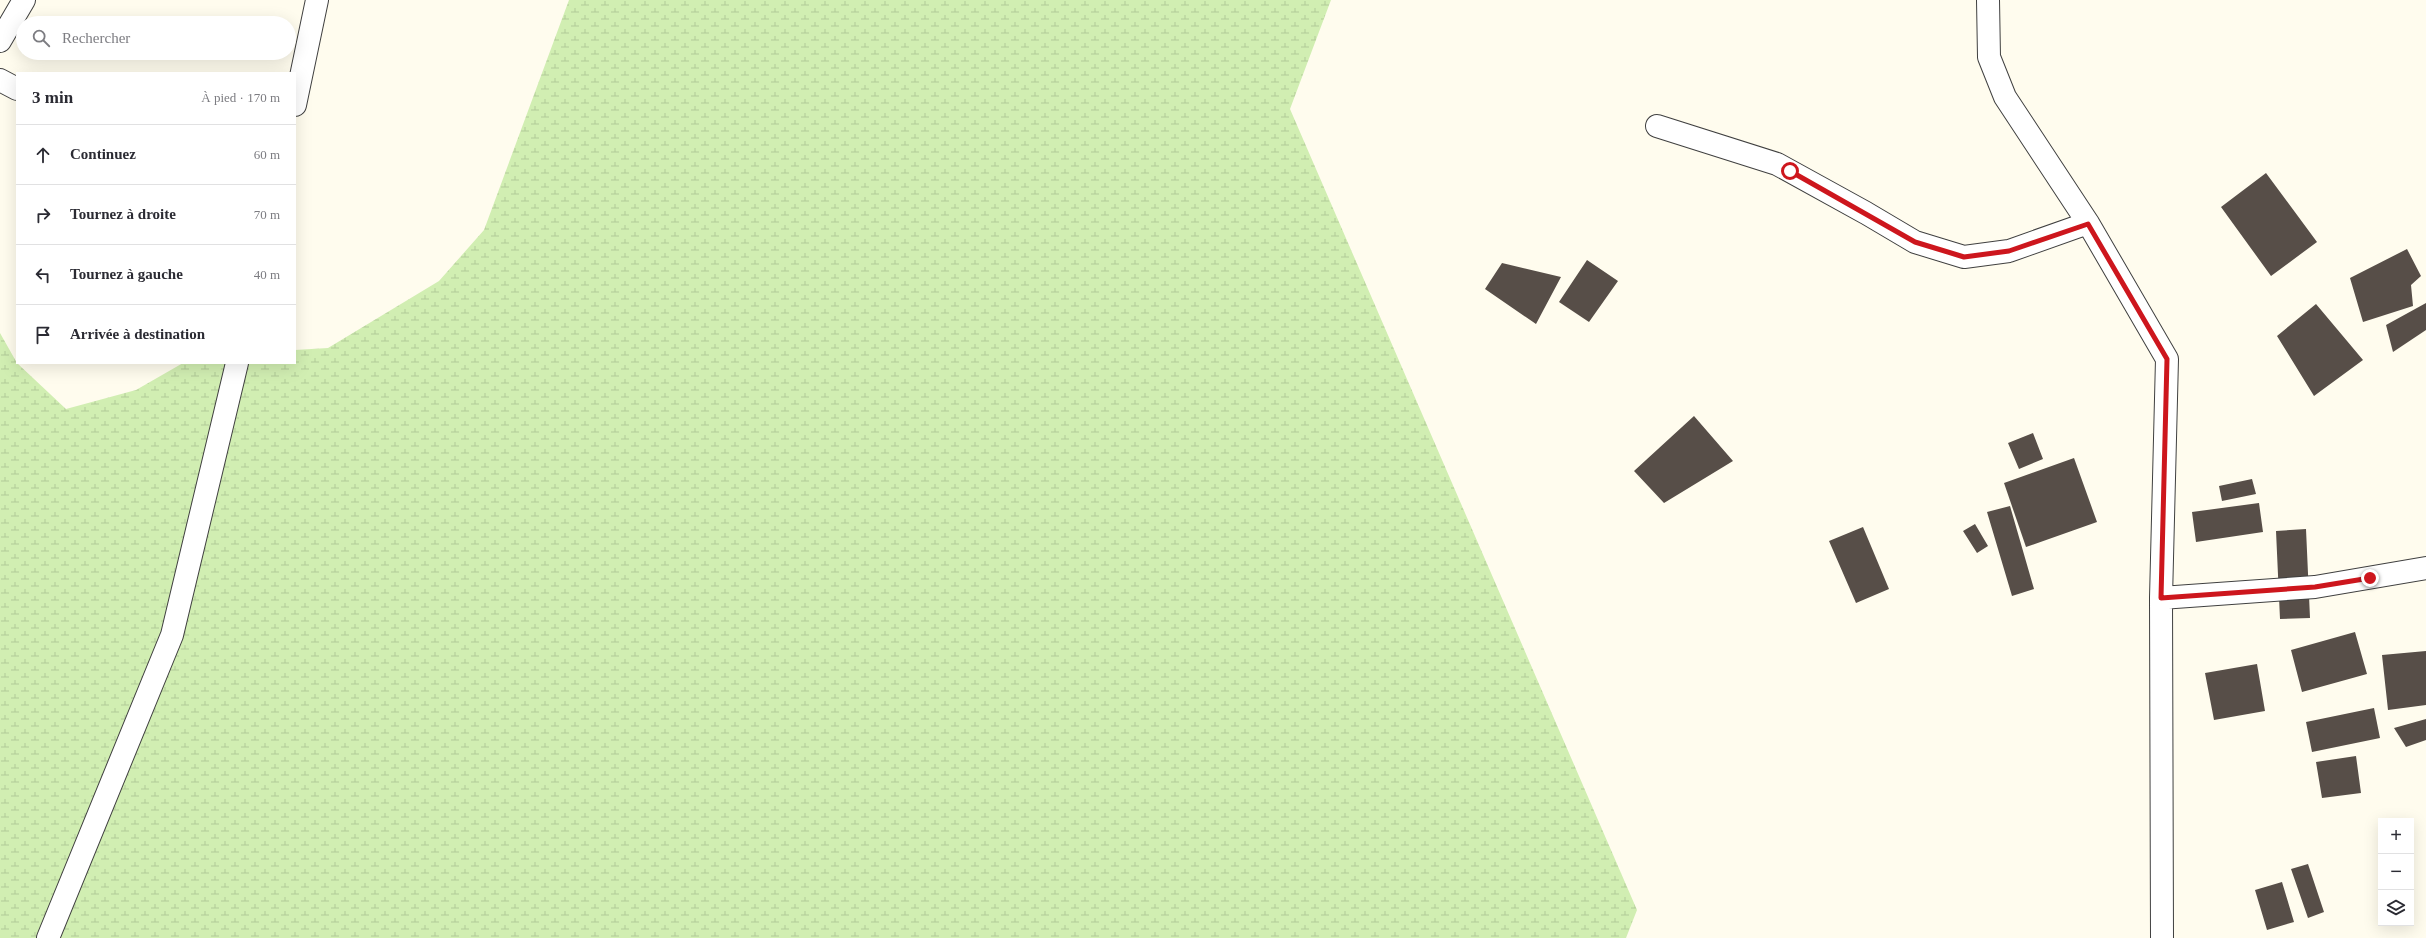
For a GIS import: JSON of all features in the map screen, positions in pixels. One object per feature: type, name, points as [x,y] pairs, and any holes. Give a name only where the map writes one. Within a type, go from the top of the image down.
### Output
[{"type":"street","points":[[0,41],[24,0]]},
{"type":"street","points":[[296,100],[317,0]]},
{"type":"street","points":[[1988,0],[1989,57],[2005,97],[2088,224],[2167,359],[2161,598],[2162,938]]},
{"type":"street","points":[[0,80],[16,88]]},
{"type":"street","points":[[1656,126],[1778,164],[1915,242],[1964,257],[2009,251],[2088,224]]},
{"type":"street","points":[[48,938],[172,634],[237,364]]},
{"type":"street","points":[[2161,598],[2315,587],[2426,568]]},
{"type":"green space","points":[[569,0],[1331,0],[1290,109],[1637,910],[1626,938],[0,938],[0,333],[16,361],[16,364],[18,364],[66,409],[136,390],[181,364],[296,364],[296,350],[328,348],[439,281],[484,230]]},
{"type":"building","points":[[2266,173],[2317,242],[2271,276],[2221,207]]},
{"type":"building","points":[[2407,249],[2421,276],[2411,285],[2413,306],[2363,322],[2350,278]]},
{"type":"building","points":[[1587,260],[1618,281],[1589,322],[1559,302]]},
{"type":"building","points":[[1502,263],[1561,277],[1536,324],[1485,289]]},
{"type":"building","points":[[2426,303],[2426,330],[2393,352],[2386,325]]},
{"type":"building","points":[[2316,304],[2363,360],[2314,396],[2277,336]]},
{"type":"building","points":[[1694,416],[1733,461],[1664,503],[1634,471]]},
{"type":"building","points":[[2033,433],[2043,459],[2019,469],[2008,443]]},
{"type":"building","points":[[2074,458],[2097,522],[2026,547],[2004,483]]},
{"type":"building","points":[[2252,479],[2256,494],[2222,501],[2219,486]]},
{"type":"building","points":[[2259,503],[2263,532],[2196,542],[2192,512]]},
{"type":"building","points":[[2010,506],[2034,589],[2012,596],[1987,512]]},
{"type":"building","points":[[1975,524],[1988,546],[1977,553],[1963,531]]},
{"type":"building","points":[[1863,527],[1889,589],[1856,603],[1829,541]]},
{"type":"building","points":[[2306,529],[2310,618],[2280,619],[2276,531]]},
{"type":"building","points":[[2355,632],[2367,674],[2302,692],[2291,650]]},
{"type":"building","points":[[2426,651],[2426,705],[2388,710],[2382,655]]},
{"type":"building","points":[[2257,664],[2265,711],[2214,720],[2205,673]]},
{"type":"building","points":[[2374,708],[2380,738],[2312,752],[2306,722]]},
{"type":"building","points":[[2426,719],[2426,740],[2406,747],[2394,728]]},
{"type":"building","points":[[2356,756],[2361,793],[2322,798],[2316,762]]},
{"type":"building","points":[[2308,864],[2324,912],[2308,918],[2291,869]]},
{"type":"building","points":[[2282,882],[2294,922],[2267,930],[2255,890]]},
{"type":"route","points":[[1790,171],[1915,242],[1964,257],[2009,251],[2088,224],[2167,359],[2161,598],[2315,587],[2370,578]]}]
